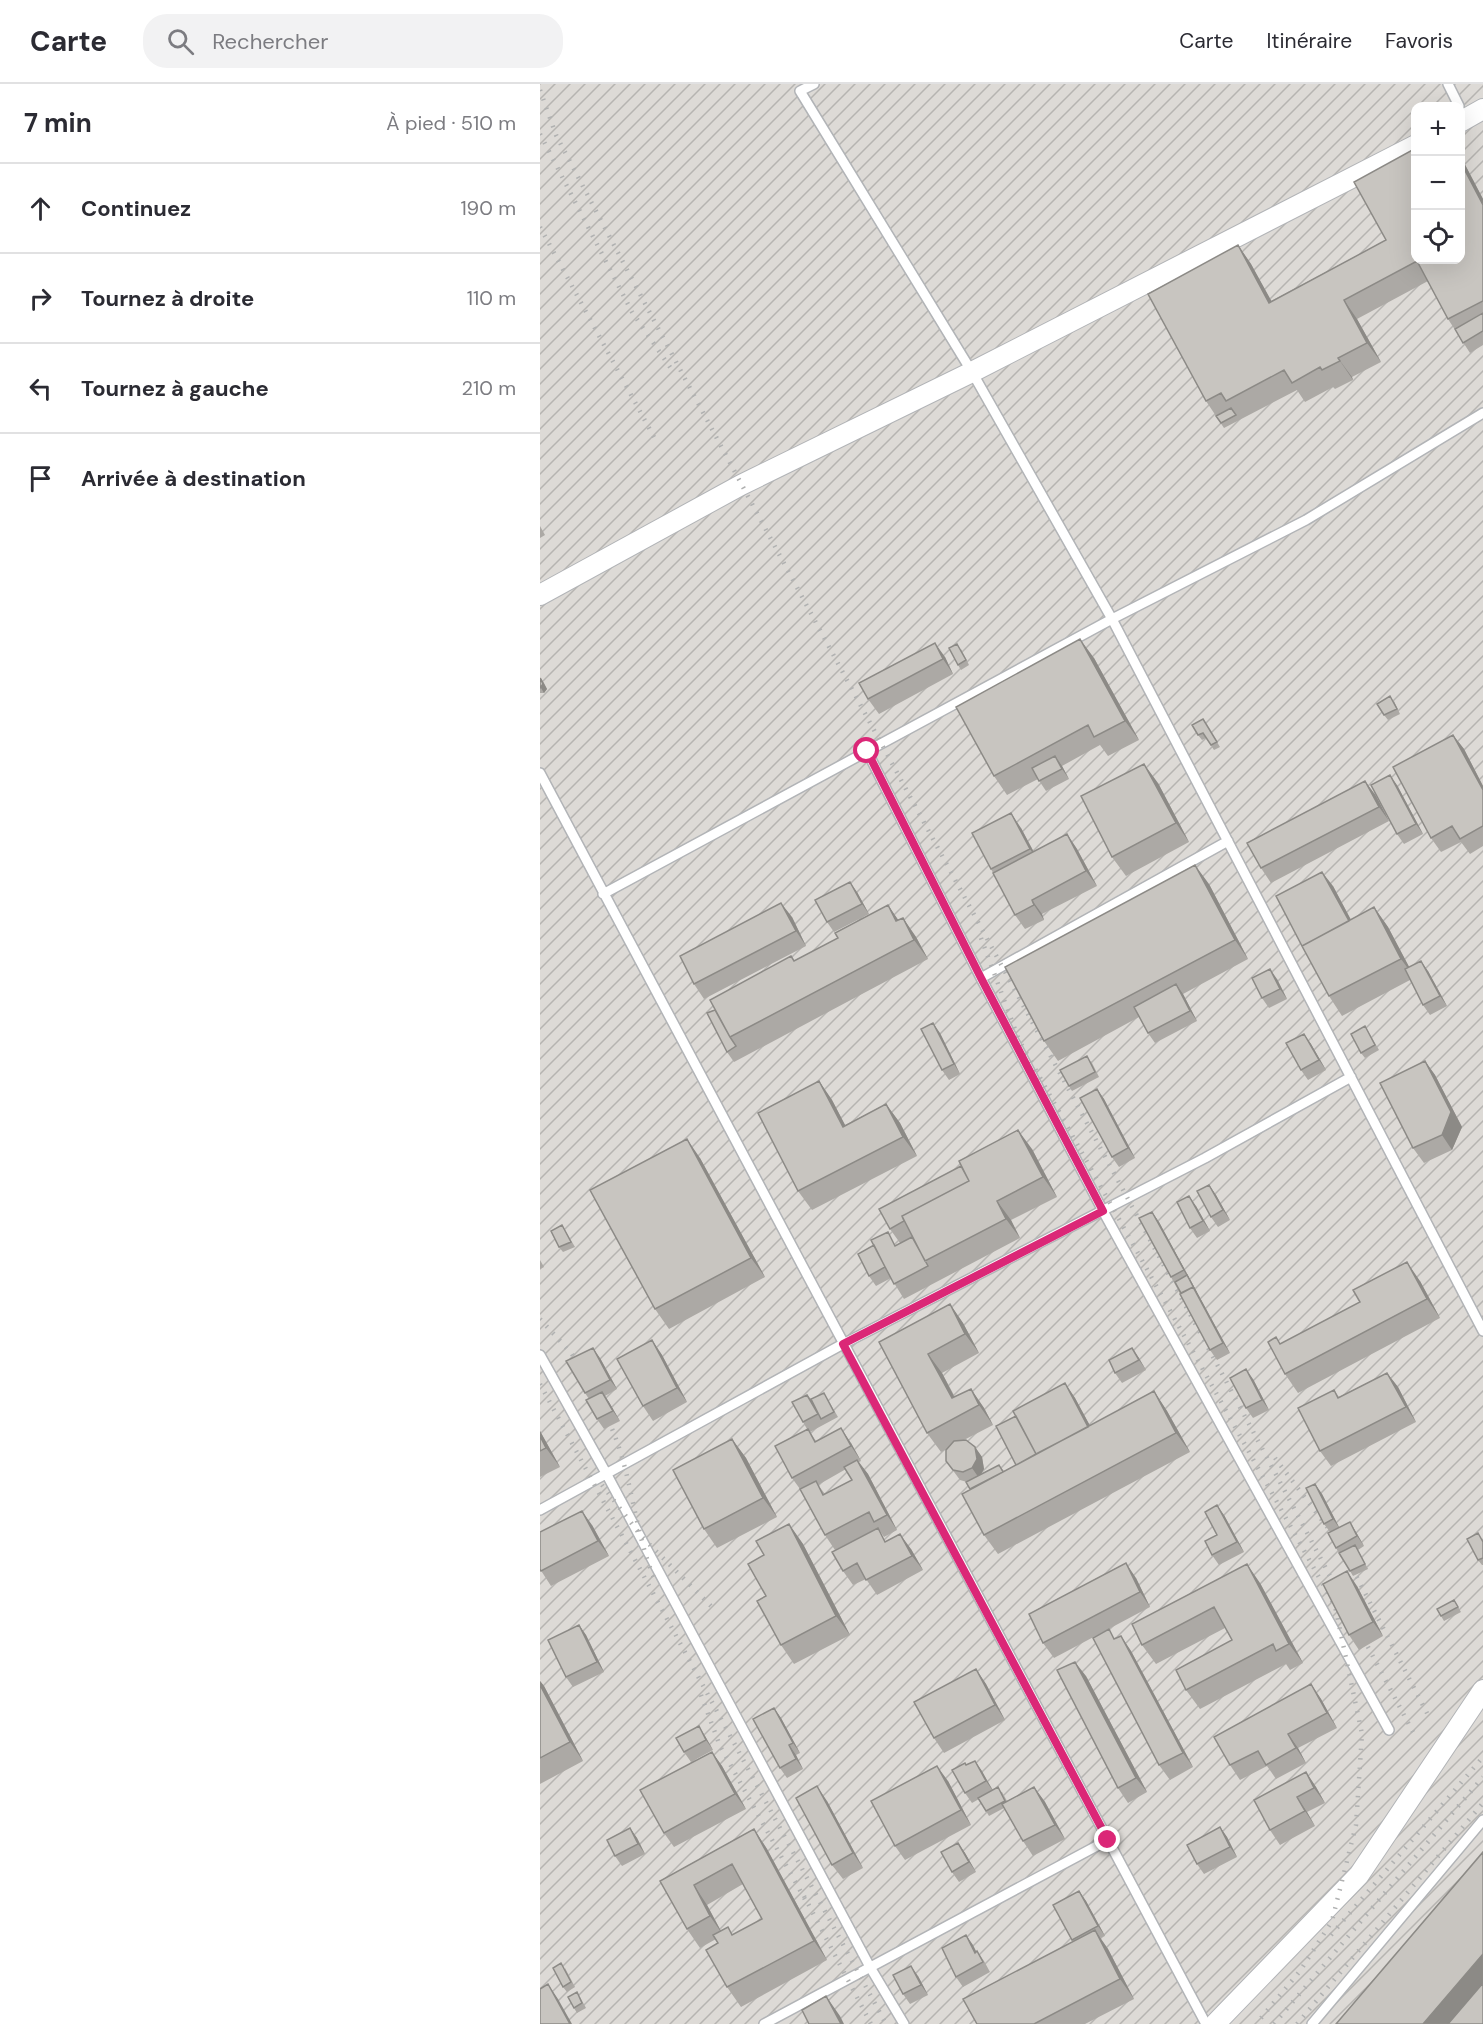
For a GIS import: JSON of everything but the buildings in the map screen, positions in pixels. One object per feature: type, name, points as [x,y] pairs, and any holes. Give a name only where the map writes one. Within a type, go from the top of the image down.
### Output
[{"type":"street","points":[[1465,113],[1483,109]]},
{"type":"street","points":[[540,595],[741,485],[972,372],[1411,148]]},
{"type":"street","points":[[1215,2024],[1359,1875],[1483,1690]]},
{"type":"lane","points":[[814,84],[800,91],[972,372],[1112,619],[1483,1331]]},
{"type":"lane","points":[[1448,84],[1456,102]]},
{"type":"lane","points":[[603,894],[1112,619],[1306,520],[1483,413]]},
{"type":"lane","points":[[867,751],[981,978],[1103,1211],[1389,1730]]},
{"type":"lane","points":[[540,773],[1206,2024]]},
{"type":"lane","points":[[981,978],[1228,841]]},
{"type":"lane","points":[[540,1510],[843,1344],[1204,1158],[1351,1077]]},
{"type":"lane","points":[[540,1355],[606,1473],[870,1967],[904,2024]]},
{"type":"lane","points":[[1311,2024],[1483,1820]]},
{"type":"lane","points":[[764,2024],[1108,1840]]},
{"type":"shaded area","points":[[540,84],[1483,84],[1483,2024],[540,2024]]},
{"type":"railway","points":[[540,90],[556,135],[653,318],[1339,1593]]},
{"type":"railway","points":[[540,134],[632,312],[672,370]]},
{"type":"railway","points":[[540,227],[655,439]]},
{"type":"railway","points":[[981,938],[1019,1040],[1335,1606],[1362,1734],[1356,1825],[1332,1921],[1300,1971],[1256,2024]]},
{"type":"railway","points":[[540,1319],[572,1354],[582,1372]]},
{"type":"railway","points":[[540,1384],[886,2024]]},
{"type":"railway","points":[[604,1412],[621,1452],[641,1537],[654,1578]]},
{"type":"railway","points":[[1275,1458],[1331,1532]]},
{"type":"railway","points":[[602,1485],[642,1537],[714,1609]]},
{"type":"railway","points":[[1348,1560],[1428,1715]]},
{"type":"railway","points":[[1359,1630],[1414,1734]]},
{"type":"railway","points":[[701,1695],[720,1746],[807,1903]]},
{"type":"railway","points":[[1331,1935],[1483,1757]]},
{"type":"railway","points":[[1274,2024],[1483,1777]]},
{"type":"railway","points":[[1297,2024],[1483,1803]]},
{"type":"railway","points":[[804,1896],[871,2024]]},
{"type":"route","points":[[867,751],[981,978],[1103,1211],[843,1344],[1108,1840]]}]
